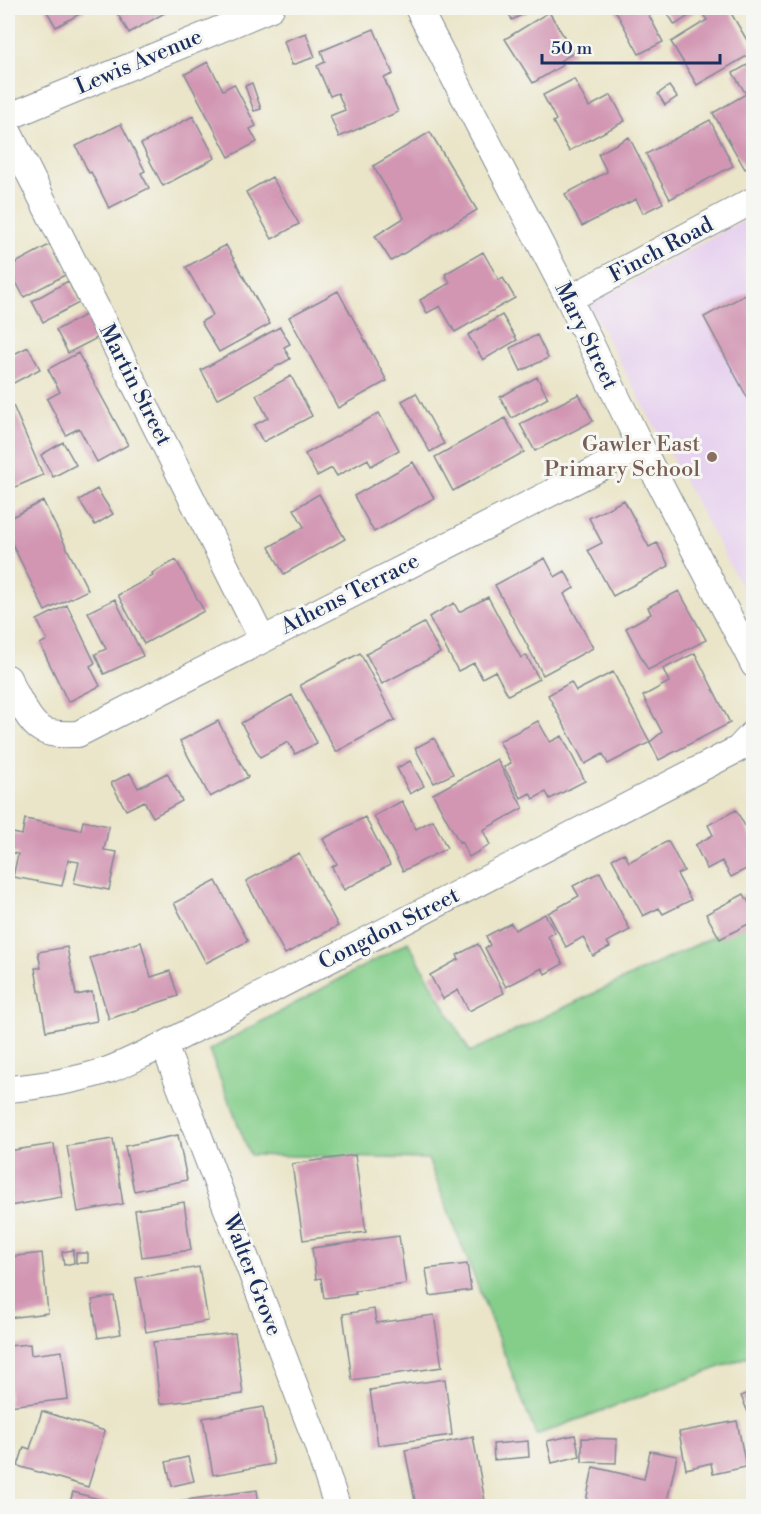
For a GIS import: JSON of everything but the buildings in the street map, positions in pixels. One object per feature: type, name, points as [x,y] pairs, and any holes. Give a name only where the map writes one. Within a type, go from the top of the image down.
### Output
[{"type":"street","name":"Lewis Avenue","points":[[8,117],[272,8]]},
{"type":"street","name":"Mary Street","points":[[418,8],[569,299],[641,447],[753,665]]},
{"type":"street","name":"Martin Street","points":[[8,131],[262,639]]},
{"type":"street","name":"Finch Road","points":[[569,299],[753,200]]},
{"type":"street","name":"Athens Terrace","points":[[8,678],[32,720],[41,729],[58,734],[78,734],[641,447]]},
{"type":"street","name":"Congdon Street","points":[[8,1089],[48,1085],[109,1070],[164,1045],[738,749],[753,732]]},
{"type":"street","name":"Walter Grove","points":[[164,1045],[316,1441],[337,1506]]},
{"type":"shaded area","name":"Gawler East Primary School","points":[[753,215],[753,608],[589,305]]},
{"type":"green space","points":[[753,918],[753,1355],[536,1435],[428,1159],[250,1155],[209,1050],[408,942],[470,1052]]},
{"type":"place","name":"Gawler East Primary School","points":[[712,457]]}]
